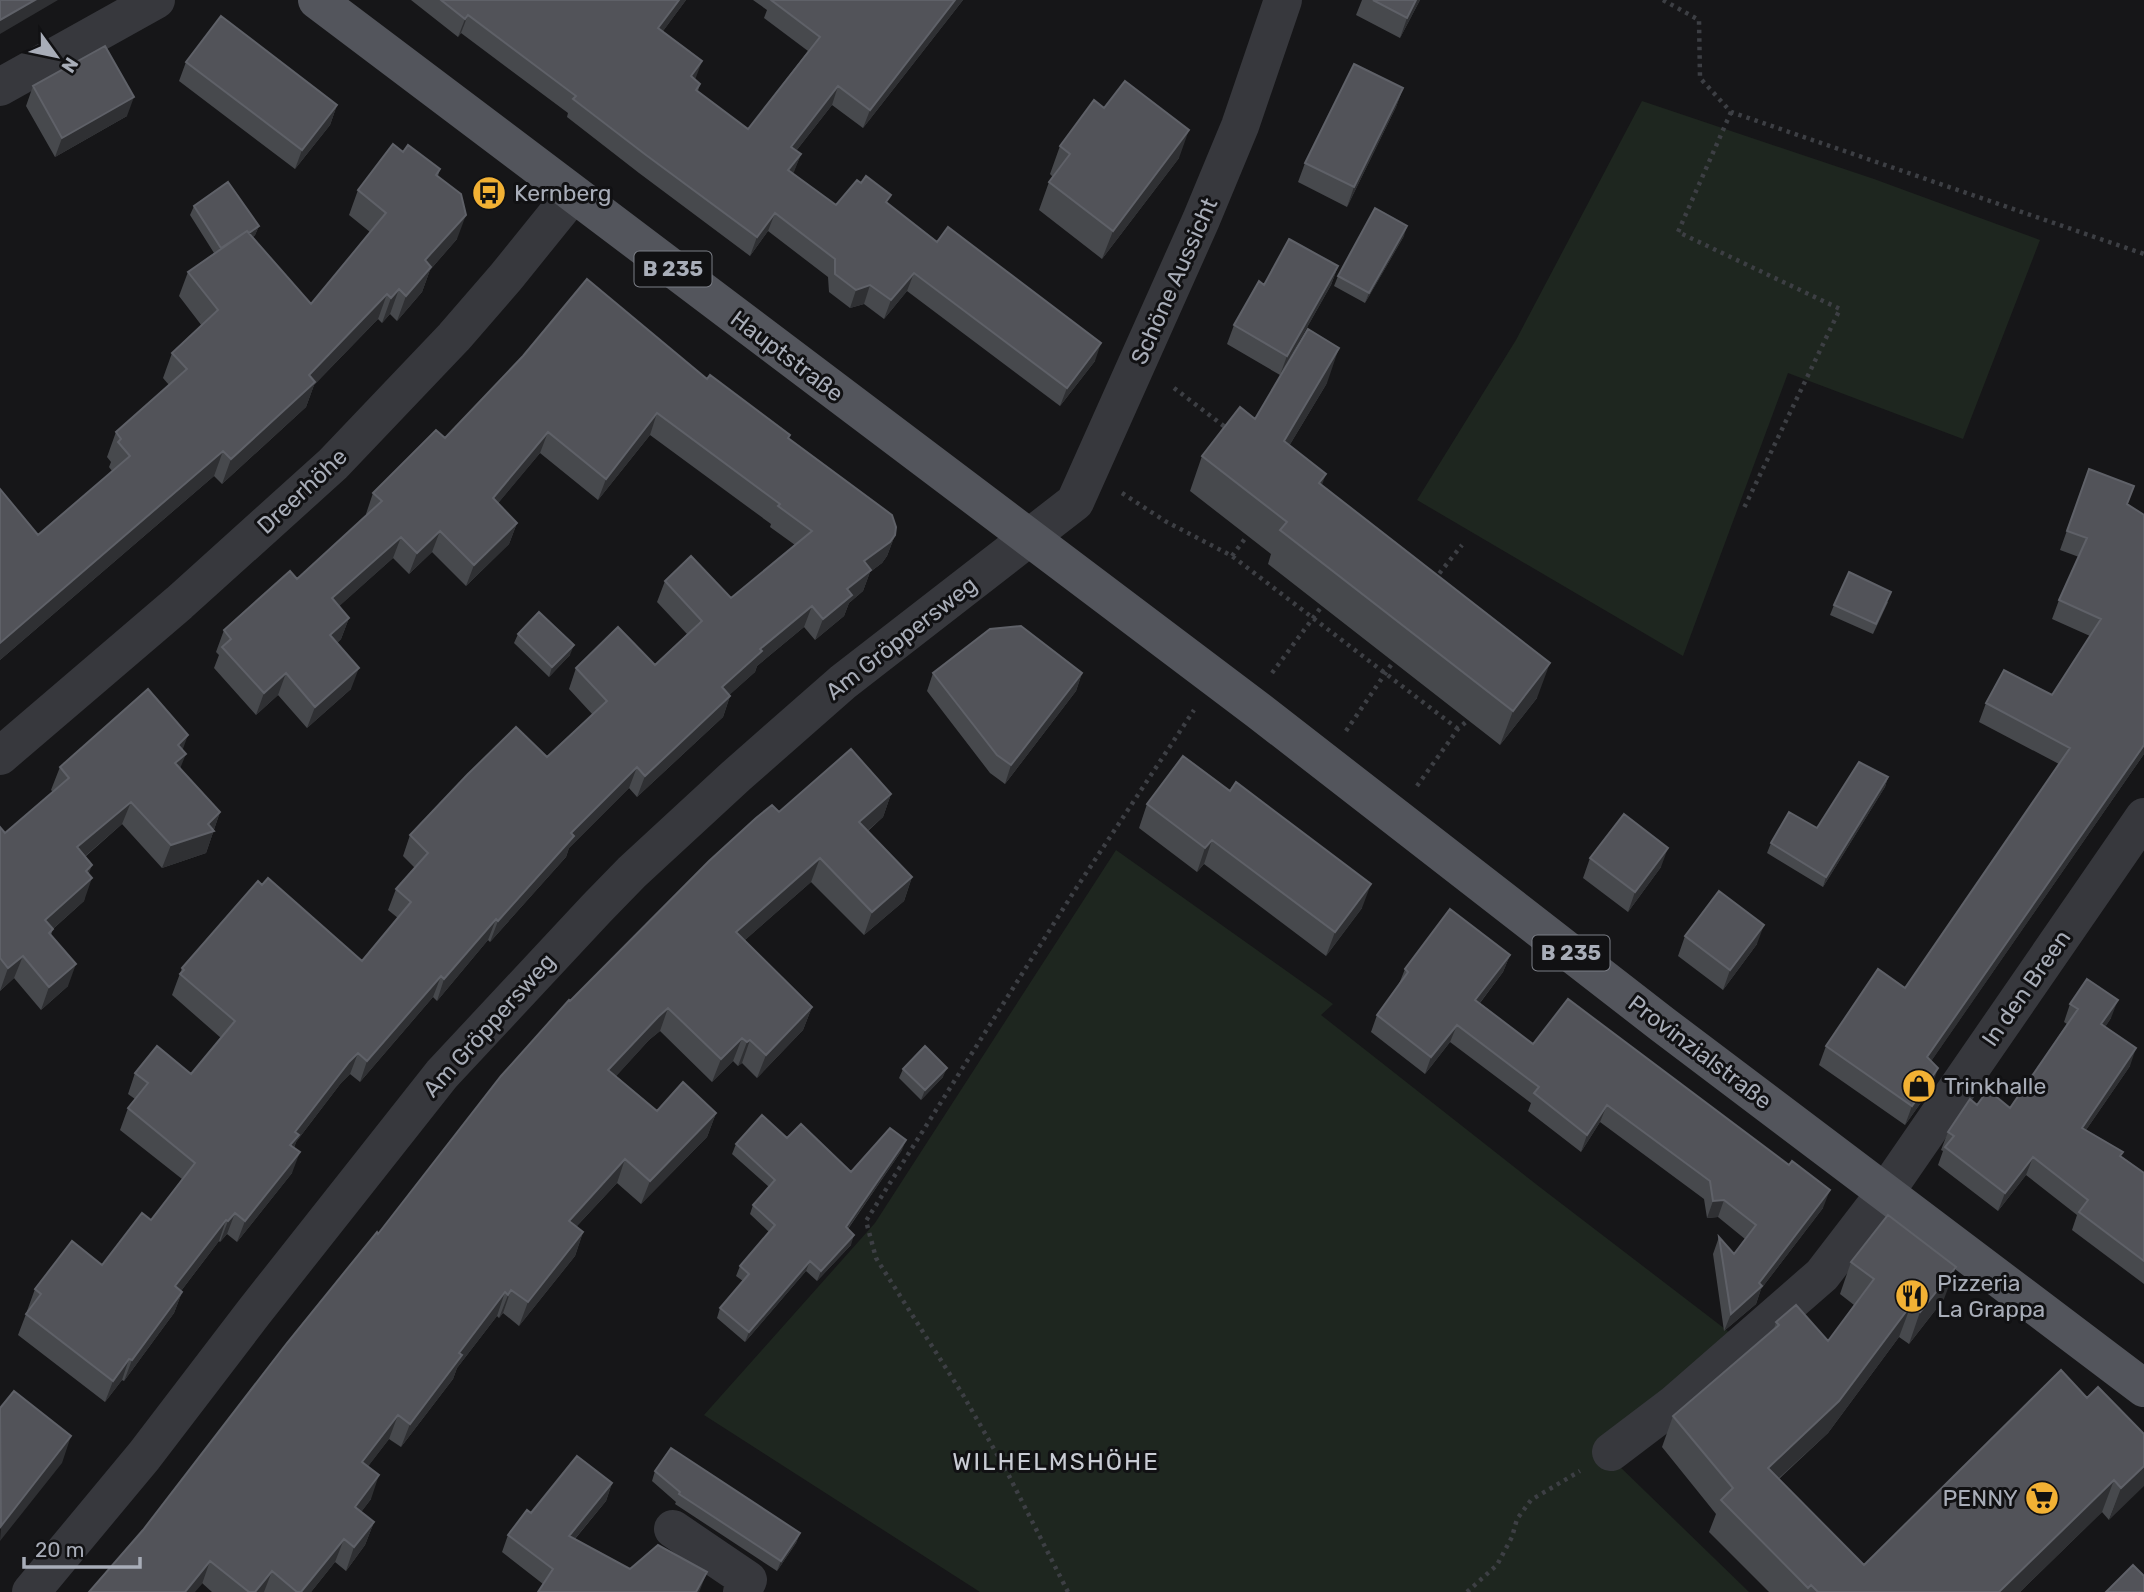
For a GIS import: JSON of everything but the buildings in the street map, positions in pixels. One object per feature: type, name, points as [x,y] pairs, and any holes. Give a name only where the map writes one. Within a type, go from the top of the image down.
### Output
[{"type":"main road","name":"Hauptstraße","points":[[317,0],[1254,708]]},
{"type":"main road","name":"Provinzialstraße","points":[[1254,708],[1885,1193],[2144,1388]]},
{"type":"street","points":[[0,87],[156,0]]},
{"type":"street","name":"Schöne Aussicht","points":[[1028,538],[1075,502],[1240,126],[1283,0]]},
{"type":"street","name":"Dreerhöhe","points":[[0,756],[179,603],[333,464],[454,337],[573,194]]},
{"type":"street","name":"Am Gröppersweg","points":[[31,1592],[144,1455],[442,1074],[596,909],[736,776],[843,682],[1028,538]]},
{"type":"street","name":"In den Breen","points":[[1611,1452],[1673,1405],[1822,1275],[1885,1193],[2144,817]]},
{"type":"street","points":[[673,1530],[748,1580],[742,1592]]},
{"type":"path","points":[[1664,0],[1699,20],[1699,78],[1731,112],[2144,254]]},
{"type":"path","points":[[1731,112],[1678,232],[1840,309],[1744,509]]},
{"type":"path","points":[[1174,388],[1229,430]]},
{"type":"path","points":[[1121,493],[1165,521],[1232,556],[1458,729]]},
{"type":"path","points":[[1232,556],[1247,536]]},
{"type":"path","points":[[1433,582],[1462,545]]},
{"type":"path","points":[[1254,708],[1322,607]]},
{"type":"path","points":[[1324,761],[1393,662]]},
{"type":"path","points":[[1068,1592],[1000,1459],[963,1395],[876,1258],[866,1221],[1075,890],[1214,679]]},
{"type":"path","points":[[1394,816],[1458,729],[1468,720]]},
{"type":"path","points":[[1467,1592],[1497,1565],[1512,1537],[1517,1519],[1531,1500],[1611,1452]]},
{"type":"shaded area","points":[[1642,101],[1874,179],[2040,240],[1963,439],[1788,373],[1683,656],[1417,500],[1516,340]]},
{"type":"shaded area","points":[[1116,850],[1333,1004],[1321,1015],[1729,1332],[1615,1462],[1749,1592],[980,1592],[704,1415],[875,1223]]},
{"type":"place","name":"Kernberg","points":[[489,193]]},
{"type":"place","name":"Trinkhalle","points":[[1919,1086]]},
{"type":"place","name":"Pizzeria La Grappa","points":[[1912,1296]]},
{"type":"place","name":"PENNY","points":[[2042,1498]]},
{"type":"district","name":"WILHELMSHÖHE","points":[[1056,1462]]}]
